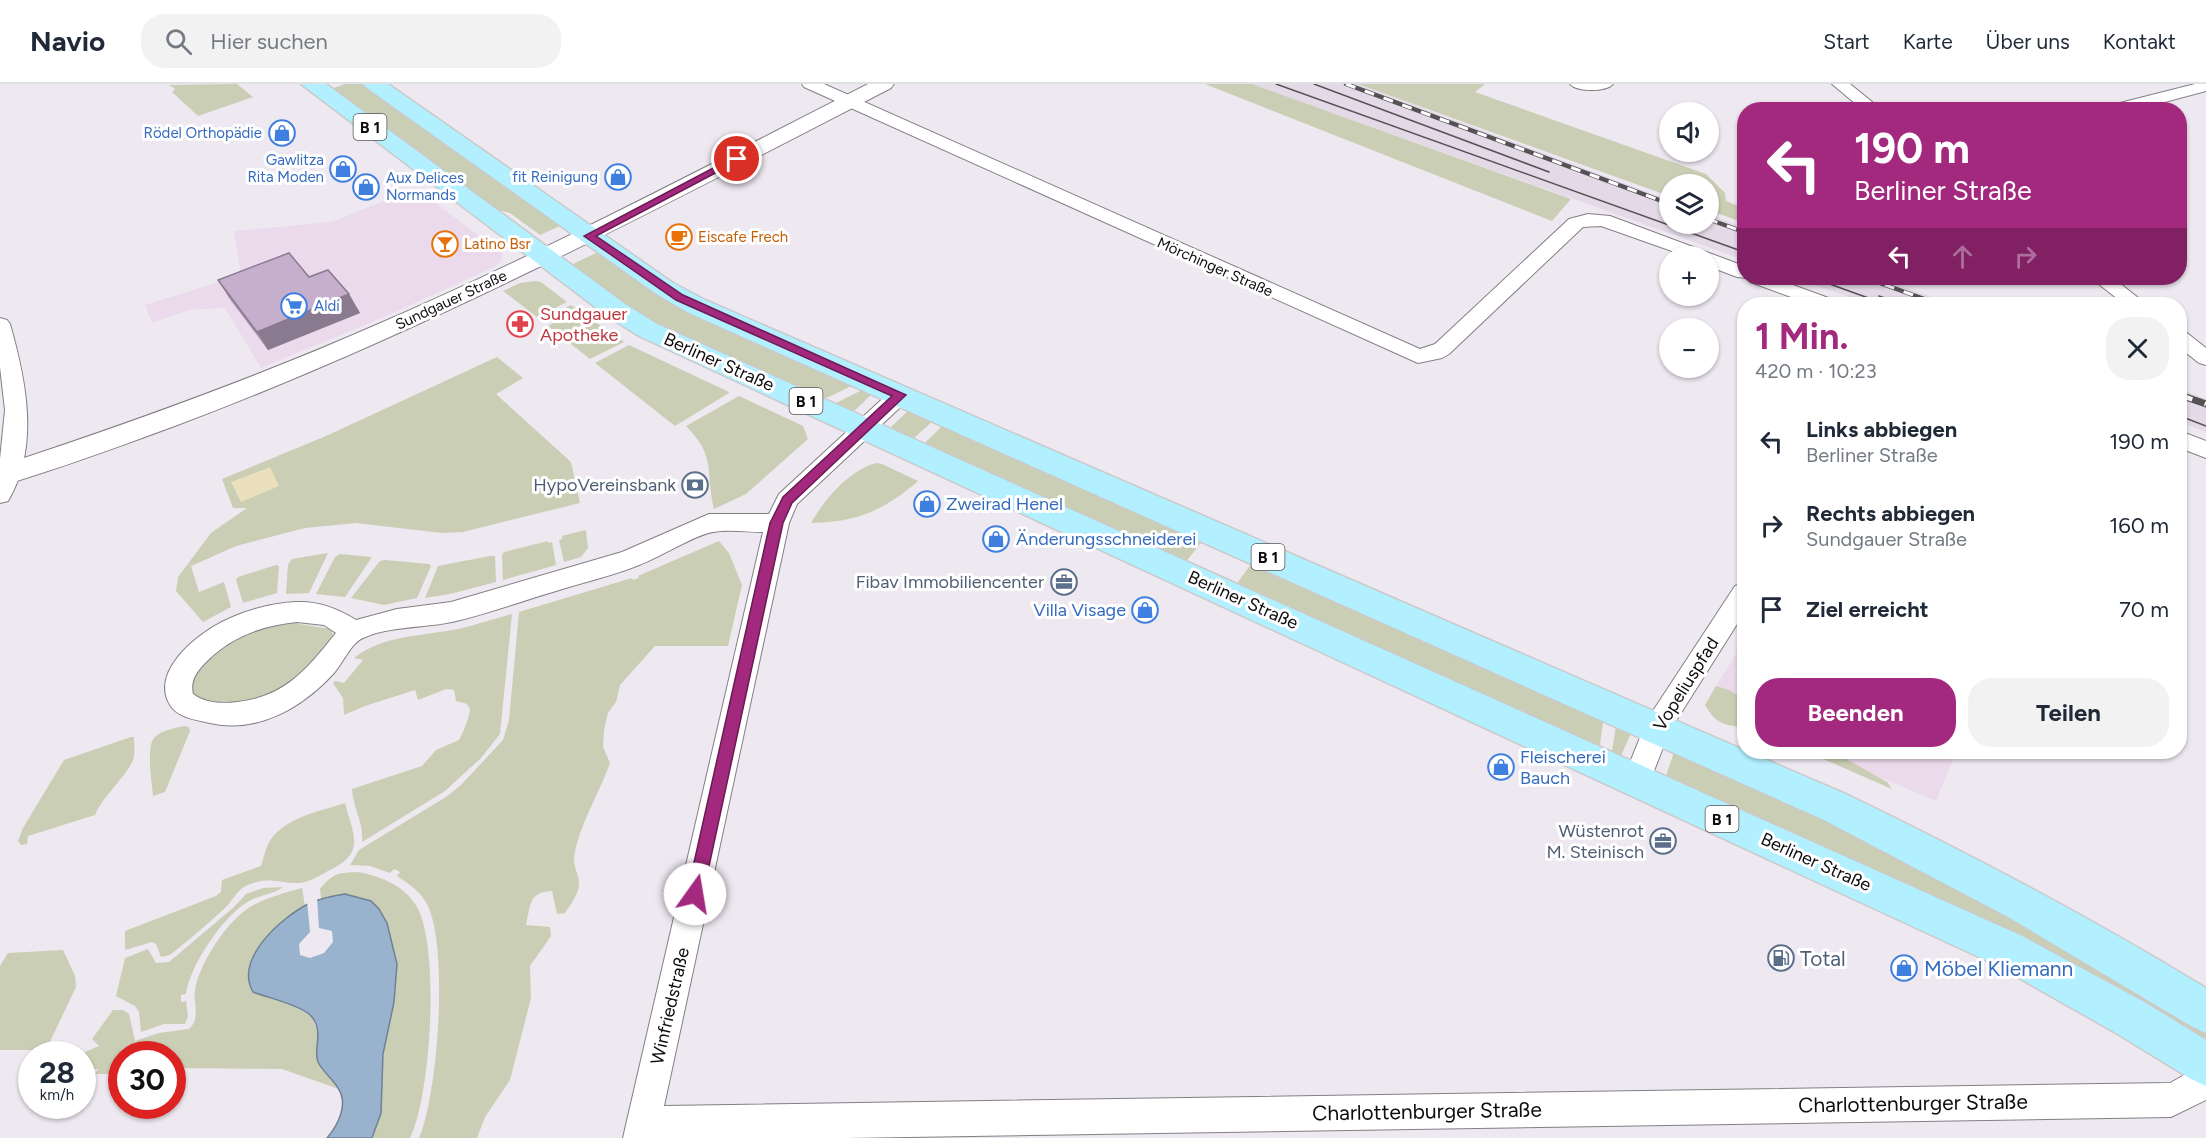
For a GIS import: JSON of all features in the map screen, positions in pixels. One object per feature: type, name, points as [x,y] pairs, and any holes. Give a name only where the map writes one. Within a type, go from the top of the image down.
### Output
[{"type":"main road","name":"Berliner Straße","points":[[312,84],[616,310],[648,330],[2007,950],[2131,1018],[2206,1064]]},
{"type":"main road","name":"B 1","points":[[374,84],[589,236],[680,297],[1837,808],[1983,880],[2137,968],[2206,1012]]},
{"type":"street","name":"Mörchinger Straße","points":[[810,84],[1418,356],[1424,357],[1442,349],[1576,224],[1588,220],[1603,220],[1676,246]]},
{"type":"street","name":"Sundgauer Straße","points":[[3,481],[283,373],[387,330],[589,236],[884,84]]},
{"type":"street","points":[[1578,84],[1605,84]]},
{"type":"street","points":[[1840,84],[1864,102]]},
{"type":"street","points":[[2145,102],[2206,86]]},
{"type":"street","points":[[1719,263],[1737,270]]},
{"type":"street","points":[[1776,285],[1808,297]]},
{"type":"street","points":[[2110,285],[2127,297]]},
{"type":"street","points":[[0,324],[14,376],[17,399],[17,425],[3,481]]},
{"type":"street","points":[[2187,343],[2206,358]]},
{"type":"street","name":"Winfriedstraße","points":[[642,1131],[777,523],[787,500],[900,395]]},
{"type":"street","points":[[2187,442],[2206,450]]},
{"type":"street","points":[[352,631],[332,617],[317,613],[297,612],[270,615],[232,628],[207,644],[188,664],[180,677],[178,690],[181,700],[192,708],[224,715],[259,711],[286,700],[310,680],[352,631],[397,619],[451,612],[630,559],[709,523],[777,523]]},
{"type":"street","name":"Vopeliuspfad","points":[[1637,780],[1657,728],[1737,604]]},
{"type":"street","name":"Charlottenburger Straße","points":[[642,1131],[2171,1100],[2187,1093],[2206,1080]]},
{"type":"shaded area","points":[[1252,84],[1358,84],[1659,196],[1659,230]]},
{"type":"shaded area","points":[[416,188],[503,254],[501,261],[494,267],[384,317],[261,368],[225,308],[189,310],[152,323],[145,305],[241,275],[234,231],[332,222]]},
{"type":"shaded area","points":[[1719,218],[1737,225],[1737,257],[1719,251],[1719,246],[1705,246],[1671,234],[1719,234]]},
{"type":"shaded area","points":[[1814,285],[1898,285],[1932,297],[1849,297]]},
{"type":"shaded area","points":[[2187,392],[2206,399],[2206,432],[2187,425]]},
{"type":"shaded area","points":[[1737,652],[1737,713],[1713,691]]},
{"type":"shaded area","points":[[1837,759],[1953,759],[1936,801]]},
{"type":"green space","points":[[237,84],[253,97],[198,116],[172,92],[175,89],[169,85]]},
{"type":"green space","points":[[345,84],[364,84],[562,225],[540,235],[510,213],[494,209],[331,89]]},
{"type":"green space","points":[[1205,84],[1252,84],[1571,199],[1552,221]]},
{"type":"green space","points":[[1358,84],[1485,84],[1475,92],[1659,157],[1659,162],[1672,162],[1706,174],[1659,174],[1659,192]]},
{"type":"green space","points":[[1719,187],[1725,193],[1726,201],[1737,205],[1737,220],[1719,214]]},
{"type":"green space","points":[[598,252],[856,384],[822,400],[652,322],[571,265]]},
{"type":"green space","points":[[541,282],[567,302],[537,317],[503,291],[520,283]]},
{"type":"green space","points":[[571,305],[624,342],[590,359],[548,326],[559,320],[552,315]]},
{"type":"green space","points":[[629,345],[729,393],[675,426],[595,363]]},
{"type":"green space","points":[[497,357],[523,378],[496,394],[571,462],[580,503],[463,532],[442,533],[356,523],[305,528],[236,546],[191,566],[199,592],[224,582],[231,607],[203,622],[176,591],[178,577],[211,533],[247,508],[233,508],[222,479],[326,436]]},
{"type":"green space","points":[[866,388],[873,393],[854,411],[849,412],[832,405]]},
{"type":"green space","points":[[739,396],[803,426],[808,439],[746,494],[714,509],[706,456],[696,437],[686,426]]},
{"type":"green space","points":[[908,411],[935,419],[912,440],[893,431],[891,427]]},
{"type":"green space","points":[[945,423],[1204,539],[1185,563],[923,445]]},
{"type":"green space","points":[[877,463],[918,481],[893,500],[869,513],[842,520],[811,523],[839,487],[857,472]]},
{"type":"green space","points":[[586,530],[588,548],[581,557],[564,562],[559,540],[562,536]]},
{"type":"green space","points":[[548,541],[548,543],[552,542],[556,565],[503,580],[502,555],[504,552]]},
{"type":"green space","points":[[719,541],[729,553],[742,585],[728,646],[655,646],[620,685],[616,702],[608,713],[604,730],[603,747],[610,763],[576,849],[574,863],[579,887],[576,895],[565,913],[557,914],[552,891],[539,894],[530,906],[526,925],[550,927],[551,936],[530,966],[531,998],[510,1080],[485,1117],[477,1138],[419,1138],[426,1117],[436,1056],[439,985],[434,924],[424,899],[414,888],[397,876],[400,872],[394,869],[390,873],[370,866],[350,865],[359,850],[446,797],[461,785],[503,740],[509,720],[519,612],[632,578],[633,580],[639,578],[638,576]]},
{"type":"green space","points":[[328,553],[309,593],[286,594],[288,564],[292,559]]},
{"type":"green space","points":[[340,554],[372,557],[345,597],[316,594],[335,557]]},
{"type":"green space","points":[[495,556],[496,582],[425,598],[438,566]]},
{"type":"green space","points":[[1254,560],[1604,715],[1599,751],[1235,586]]},
{"type":"green space","points":[[380,561],[431,566],[417,598],[384,605],[351,598]]},
{"type":"green space","points":[[279,566],[277,593],[243,603],[236,580],[238,577]]},
{"type":"green space","points":[[512,614],[500,734],[481,758],[445,791],[362,842],[352,789],[422,766],[436,750],[459,740],[470,709],[467,704],[456,701],[454,690],[446,689],[418,700],[415,690],[344,715],[343,698],[333,683],[335,681],[344,683],[363,660],[354,658],[377,645],[458,629]]},
{"type":"green space","points":[[293,623],[331,629],[333,635],[329,644],[282,695],[216,708],[190,694],[189,675],[220,645],[269,624]]},
{"type":"green space","points":[[1716,686],[1737,695],[1737,727],[1717,720],[1705,705]]},
{"type":"green space","points":[[1617,720],[1632,731],[1620,758],[1611,757]]},
{"type":"green space","points":[[185,726],[189,727],[190,731],[165,792],[153,796],[150,749],[154,738],[161,733]]},
{"type":"green space","points":[[134,737],[132,763],[95,815],[28,836],[27,844],[21,845],[18,841],[23,828],[64,760]]},
{"type":"green space","points":[[1674,752],[1827,814],[2206,1024],[2206,1044],[1665,779]]},
{"type":"green space","points":[[1823,759],[1846,759],[1887,782],[1892,789]]},
{"type":"green space","points":[[345,803],[354,842],[353,850],[340,864],[306,882],[265,880],[244,887],[228,905],[170,955],[161,957],[156,944],[152,942],[125,950],[125,931],[216,896],[221,892],[222,880],[261,866],[269,842],[286,825]]},
{"type":"green space","points":[[359,872],[384,879],[406,893],[417,907],[424,927],[429,954],[428,1057],[417,1118],[410,1138],[372,1138],[380,1116],[383,1051],[397,964],[328,896],[321,899],[320,889],[333,876]]},
{"type":"green space","points":[[283,887],[253,899],[239,908],[209,942],[194,969],[186,994],[181,995],[181,1002],[186,1001],[188,1016],[185,1024],[164,1024],[141,1032],[139,1012],[135,1006],[116,996],[125,958],[148,949],[156,963],[169,962],[234,907],[246,894],[263,888]]},
{"type":"green space","points":[[302,888],[305,906],[286,920],[253,992],[294,1006],[312,1017],[320,1040],[317,1051],[318,1062],[339,1089],[282,1069],[186,1068],[186,1041],[135,1041],[159,1033],[189,1029],[193,1025],[196,1016],[195,990],[202,968],[215,944],[241,914],[269,898]]},
{"type":"green space","points":[[63,950],[75,976],[76,987],[50,1041],[18,1041],[18,1050],[0,1050],[0,966],[8,953]]},
{"type":"green space","points":[[113,1010],[123,1010],[129,1014],[135,1041],[108,1041],[108,1074],[96,1074],[98,1069],[96,1069],[96,1047],[99,1046],[92,1039]]},
{"type":"sand","points":[[270,467],[279,486],[241,502],[231,482]]},
{"type":"water","points":[[345,894],[371,901],[379,909],[387,923],[397,964],[394,1002],[383,1054],[381,1113],[372,1138],[327,1138],[341,1114],[342,1101],[338,1088],[318,1062],[318,1035],[315,1023],[312,1017],[301,1009],[253,992],[249,979],[250,966],[255,953],[263,941],[285,919],[317,900]]},
{"type":"pier","points":[[317,898],[319,928],[332,931],[333,942],[324,953],[310,958],[300,955],[299,944],[310,932],[307,901]]},
{"type":"building","points":[[289,253],[309,277],[328,270],[349,294],[257,332],[218,280]]},
{"type":"tram line","points":[[1276,84],[1737,249]]},
{"type":"tram line","points":[[1314,84],[1549,172]]},
{"type":"tram line","points":[[1832,285],[1866,297]]},
{"type":"tram line","points":[[2187,419],[2206,426]]},
{"type":"railway","points":[[1346,84],[1659,200]]},
{"type":"railway","points":[[1719,223],[1737,229]]},
{"type":"railway","points":[[1885,285],[1919,297]]},
{"type":"railway","points":[[2187,397],[2206,404]]},
{"type":"place","name":"Rödel Orthopädie","points":[[282,133]]},
{"type":"place","name":"Gawlitza Rita Moden","points":[[343,169]]},
{"type":"place","name":"fit Reinigung","points":[[618,177]]},
{"type":"place","name":"Aux Delices Normands","points":[[366,187]]},
{"type":"place","name":"Eiscafe Frech","points":[[679,237]]},
{"type":"place","name":"Latino Bsr","points":[[445,244]]},
{"type":"place","name":"Aldi","points":[[294,306]]},
{"type":"place","name":"Sundgauer Apotheke","points":[[520,324]]},
{"type":"place","name":"HypoVereinsbank","points":[[695,485]]},
{"type":"place","name":"Zweirad Henel","points":[[927,504]]},
{"type":"place","name":"Änderungsschneiderei","points":[[996,539]]},
{"type":"place","name":"Fibav Immobiliencenter","points":[[1064,582]]},
{"type":"place","name":"Villa Visage","points":[[1145,610]]},
{"type":"place","name":"Fleischerei Bauch","points":[[1501,767]]},
{"type":"place","name":"Wüstenrot M. Steinisch","points":[[1663,841]]},
{"type":"place","name":"Total","points":[[1781,958]]},
{"type":"place","name":"Möbel Kliemann","points":[[1904,968]]},
{"type":"route","points":[[695,894],[777,523],[787,500],[900,395],[696,306],[664,288],[589,236],[737,159]]}]
